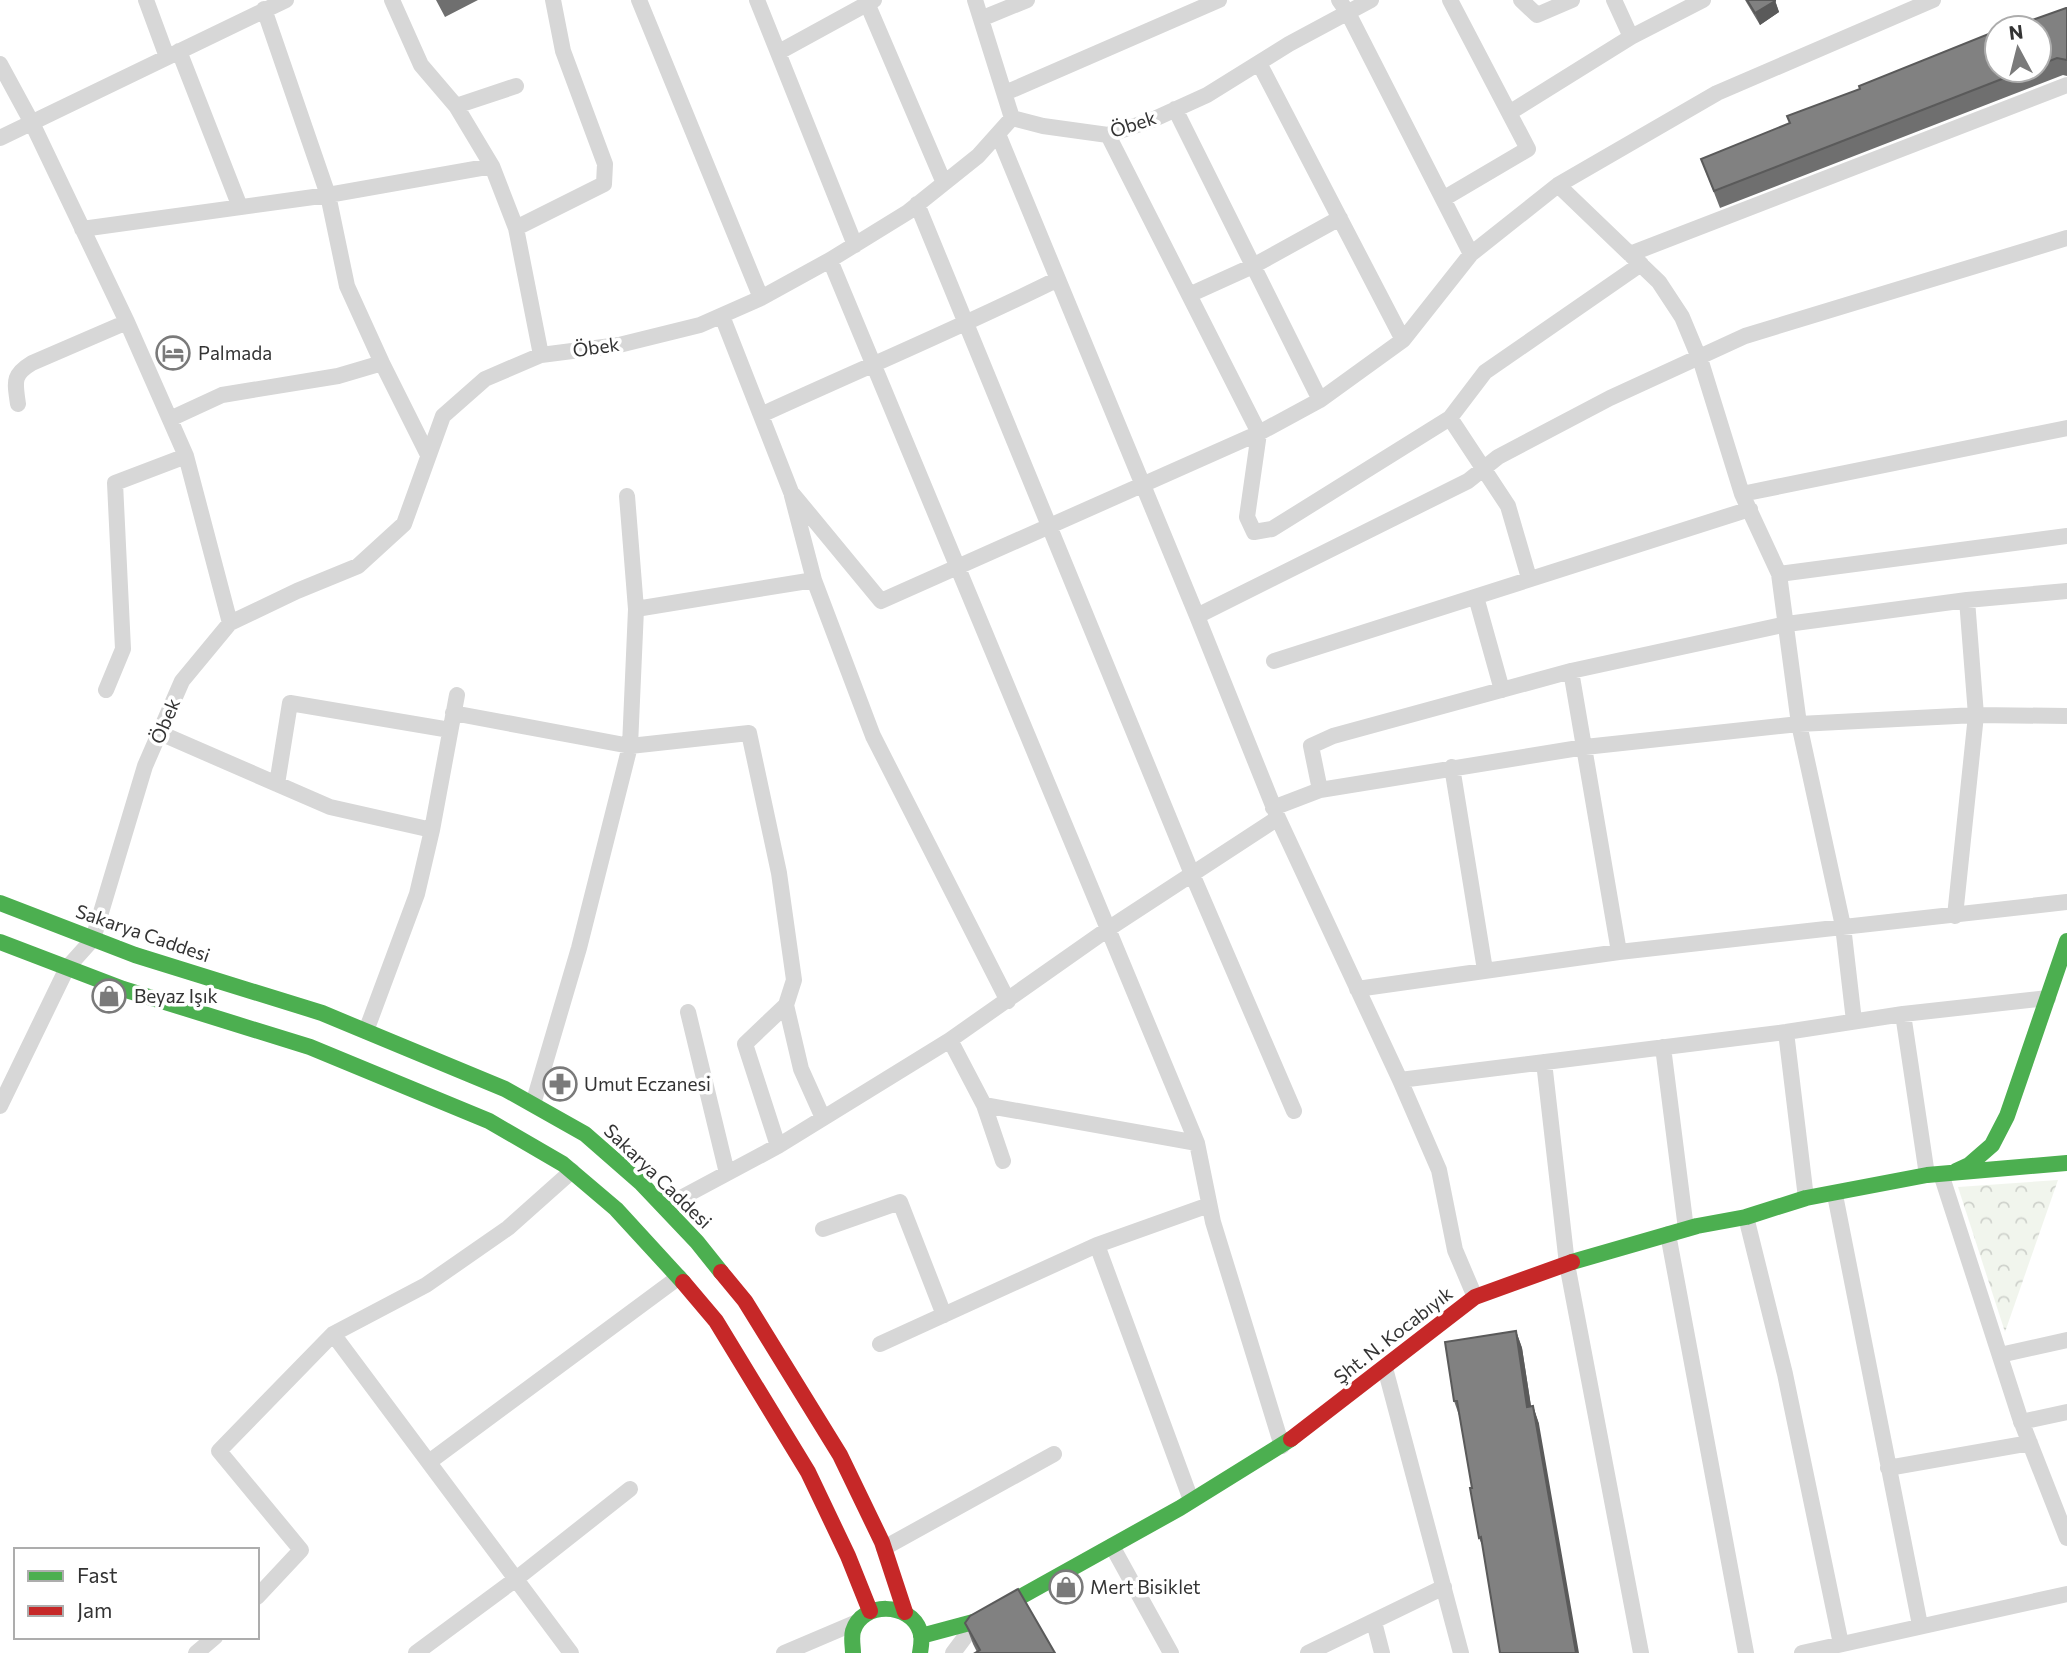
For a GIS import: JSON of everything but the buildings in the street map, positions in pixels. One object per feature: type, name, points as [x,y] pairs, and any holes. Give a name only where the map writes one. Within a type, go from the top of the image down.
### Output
[{"type":"main road","name":"Sakarya Caddesi","points":[[0,903],[135,955],[322,1013],[505,1088],[584,1134],[641,1182],[697,1242],[745,1301],[840,1455],[884,1548],[905,1612],[915,1620],[921,1636]]},
{"type":"main road","points":[[1934,1174],[1959,1171],[1992,1145],[2007,1116],[2067,941]]},
{"type":"main road","points":[[0,942],[123,989],[310,1047],[489,1121],[572,1171],[616,1209],[716,1321],[808,1472],[848,1556],[863,1616]]},
{"type":"main road","name":"Şht. N. Kocabıyık","points":[[921,1636],[978,1621],[1282,1446],[1475,1297],[1567,1264],[1686,1229],[1746,1217],[1806,1198],[1835,1195],[1934,1174],[2067,1163]]},
{"type":"main road","points":[[853,1653],[852,1633],[863,1616],[882,1607],[894,1607],[905,1612]]},
{"type":"main road","points":[[920,1653],[921,1636]]},
{"type":"street","points":[[146,0],[173,54],[240,207]]},
{"type":"street","points":[[392,0],[421,65],[457,106],[492,166],[516,228],[541,355]]},
{"type":"street","points":[[516,228],[604,184],[605,164],[563,51],[554,0]]},
{"type":"street","points":[[639,0],[761,298]]},
{"type":"street","points":[[757,0],[855,245]]},
{"type":"street","points":[[975,0],[1013,118]]},
{"type":"street","points":[[983,18],[1027,0]]},
{"type":"street","points":[[1005,93],[1219,0]]},
{"type":"street","name":"Öbek","points":[[0,1106],[67,968],[93,939],[145,766],[182,681],[230,623],[358,566],[404,524],[443,416],[485,379],[541,355],[619,345],[700,325],[722,316],[830,260],[917,204],[978,156],[1013,118],[1043,126],[1108,135],[1207,95],[1343,6],[1371,0]]},
{"type":"street","points":[[1443,199],[1528,149],[1450,0]]},
{"type":"street","points":[[1521,0],[1537,15],[1572,0]]},
{"type":"street","points":[[1614,0],[1631,37]]},
{"type":"street","points":[[1509,113],[1631,37],[1703,0]]},
{"type":"street","points":[[791,492],[881,601],[1259,433],[1320,400],[1403,340],[1471,254],[1558,185],[1717,93],[1915,4],[1933,0]]},
{"type":"street","points":[[779,52],[870,2],[944,183]]},
{"type":"street","points":[[0,138],[274,4],[328,195],[347,286],[428,455]]},
{"type":"street","points":[[1343,6],[1471,254]]},
{"type":"street","points":[[1259,63],[1403,340]]},
{"type":"street","points":[[0,64],[32,123],[127,323],[186,456],[230,623]]},
{"type":"street","points":[[1108,135],[1259,433],[1247,517],[1254,532],[1272,529],[1450,418],[1485,372],[1636,259],[2067,85]]},
{"type":"street","points":[[457,106],[516,86]]},
{"type":"street","points":[[1175,109],[1320,400]]},
{"type":"street","points":[[998,134],[1276,813],[1439,1170],[1455,1250],[1475,1297]]},
{"type":"street","points":[[82,229],[328,195],[492,166]]},
{"type":"street","points":[[1558,185],[1659,282],[1682,317],[1699,357],[1742,494],[1779,575],[1799,724],[1843,926],[1854,1021]]},
{"type":"street","points":[[917,204],[1192,874],[1294,1111]]},
{"type":"street","points":[[1189,295],[1253,266],[1340,218]]},
{"type":"street","points":[[1197,616],[1468,481],[1484,467],[1610,397],[1745,336],[2067,239]]},
{"type":"street","points":[[830,260],[1198,1143],[1209,1205],[1282,1446]]},
{"type":"street","points":[[761,415],[967,324],[1056,280]]},
{"type":"street","points":[[722,316],[791,492],[814,580],[873,736],[1008,1001]]},
{"type":"street","points":[[18,404],[15,382],[19,371],[127,323]]},
{"type":"street","points":[[170,419],[222,394],[338,376],[382,363]]},
{"type":"street","points":[[1450,418],[1508,506],[1529,578]]},
{"type":"street","points":[[1742,494],[2067,428]]},
{"type":"street","points":[[106,690],[123,649],[114,483],[186,456]]},
{"type":"street","points":[[533,1104],[579,948],[630,746],[636,609],[627,496]]},
{"type":"street","points":[[1274,661],[1750,509]]},
{"type":"street","points":[[1779,575],[2067,536]]},
{"type":"street","points":[[636,609],[814,580]]},
{"type":"street","points":[[1320,790],[1311,746],[1333,736],[1571,671],[1787,624],[1967,600],[2067,591]]},
{"type":"street","points":[[1476,597],[1502,690]]},
{"type":"street","points":[[1955,916],[1976,715],[1967,600]]},
{"type":"street","points":[[1571,671],[1619,951]]},
{"type":"street","points":[[366,1031],[417,894],[457,695]]},
{"type":"street","points":[[277,785],[290,704],[450,730]]},
{"type":"street","points":[[453,713],[630,746],[749,733],[779,873],[794,980],[786,1004],[745,1044],[778,1146]]},
{"type":"street","points":[[664,1207],[778,1146],[950,1040],[1276,813],[1320,790],[1586,747],[1799,724],[1976,715],[2067,716]]},
{"type":"street","points":[[159,733],[330,807],[432,830]]},
{"type":"street","points":[[1452,767],[1485,970]]},
{"type":"street","points":[[1357,989],[1619,951],[2067,902]]},
{"type":"street","points":[[1400,1080],[1786,1032],[1903,1014],[2048,998]]},
{"type":"street","points":[[786,1004],[801,1069],[823,1118]]},
{"type":"street","points":[[688,1012],[727,1174]]},
{"type":"street","points":[[1903,1014],[1934,1174],[2000,1355],[2021,1422],[2059,1497],[2067,1538]]},
{"type":"street","points":[[1786,1032],[1806,1198]]},
{"type":"street","points":[[950,1040],[984,1105],[1003,1161]]},
{"type":"street","points":[[1663,1047],[1686,1229]]},
{"type":"street","points":[[1545,1062],[1567,1264],[1642,1653]]},
{"type":"street","points":[[984,1105],[1198,1143]]},
{"type":"street","points":[[259,1595],[301,1550],[219,1451],[333,1334],[436,1278],[508,1228],[572,1171]]},
{"type":"street","points":[[1835,1195],[1920,1625]]},
{"type":"street","points":[[823,1229],[900,1202],[944,1314]]},
{"type":"street","points":[[880,1344],[1097,1245],[1209,1205]]},
{"type":"street","points":[[1746,1217],[1784,1374],[1841,1644]]},
{"type":"street","points":[[1668,1234],[1746,1653]]},
{"type":"street","points":[[1097,1245],[1191,1500]]},
{"type":"street","points":[[429,1462],[679,1277]]},
{"type":"street","points":[[333,1334],[571,1653]]},
{"type":"street","points":[[2000,1355],[2067,1340]]},
{"type":"street","points":[[1385,1368],[1461,1653]]},
{"type":"street","points":[[2021,1422],[2067,1412]]},
{"type":"street","points":[[1888,1468],[2030,1443]]},
{"type":"street","points":[[884,1548],[1054,1454]]},
{"type":"street","points":[[416,1653],[630,1489]]},
{"type":"street","points":[[1112,1546],[1171,1653]]},
{"type":"street","points":[[1308,1653],[1444,1587]]},
{"type":"street","points":[[1802,1653],[2067,1594]]},
{"type":"street","points":[[784,1653],[863,1616]]},
{"type":"street","points":[[953,1653],[978,1621]]},
{"type":"street","points":[[1374,1622],[1382,1653]]},
{"type":"street","points":[[196,1653],[213,1639]]},
{"type":"green space","points":[[2058,1180],[2005,1332],[1958,1187]]},
{"type":"traffic: fast","points":[[0,903],[135,955],[322,1013],[505,1089],[585,1134],[641,1183],[697,1242],[721,1272]]},
{"type":"traffic: fast","points":[[1956,1171],[1969,1165],[1992,1145],[2007,1116],[2067,941]]},
{"type":"traffic: fast","points":[[0,942],[123,989],[310,1047],[489,1121],[563,1164],[616,1209],[683,1282]]},
{"type":"traffic: fast","points":[[1572,1262],[1697,1226],[1746,1217],[1806,1198],[1927,1175],[2067,1163]]},
{"type":"traffic: fast","points":[[921,1636],[977,1621],[1180,1508],[1291,1439]]},
{"type":"traffic: fast","points":[[853,1653],[852,1634],[858,1621],[866,1614],[886,1609],[897,1610],[915,1621],[922,1642],[920,1653]]},
{"type":"traffic: jam","points":[[1291,1439],[1475,1297],[1572,1262]]},
{"type":"traffic: jam","points":[[721,1272],[745,1301],[840,1455],[882,1542],[905,1612]]},
{"type":"traffic: jam","points":[[683,1282],[716,1321],[808,1472],[848,1556],[870,1611]]},
{"type":"place","name":"Palmada","points":[[173,353]]},
{"type":"place","name":"Beyaz Işık","points":[[109,996]]},
{"type":"place","name":"Umut Eczanesi","points":[[560,1084]]},
{"type":"place","name":"Mert Bisiklet","points":[[1066,1587]]}]
